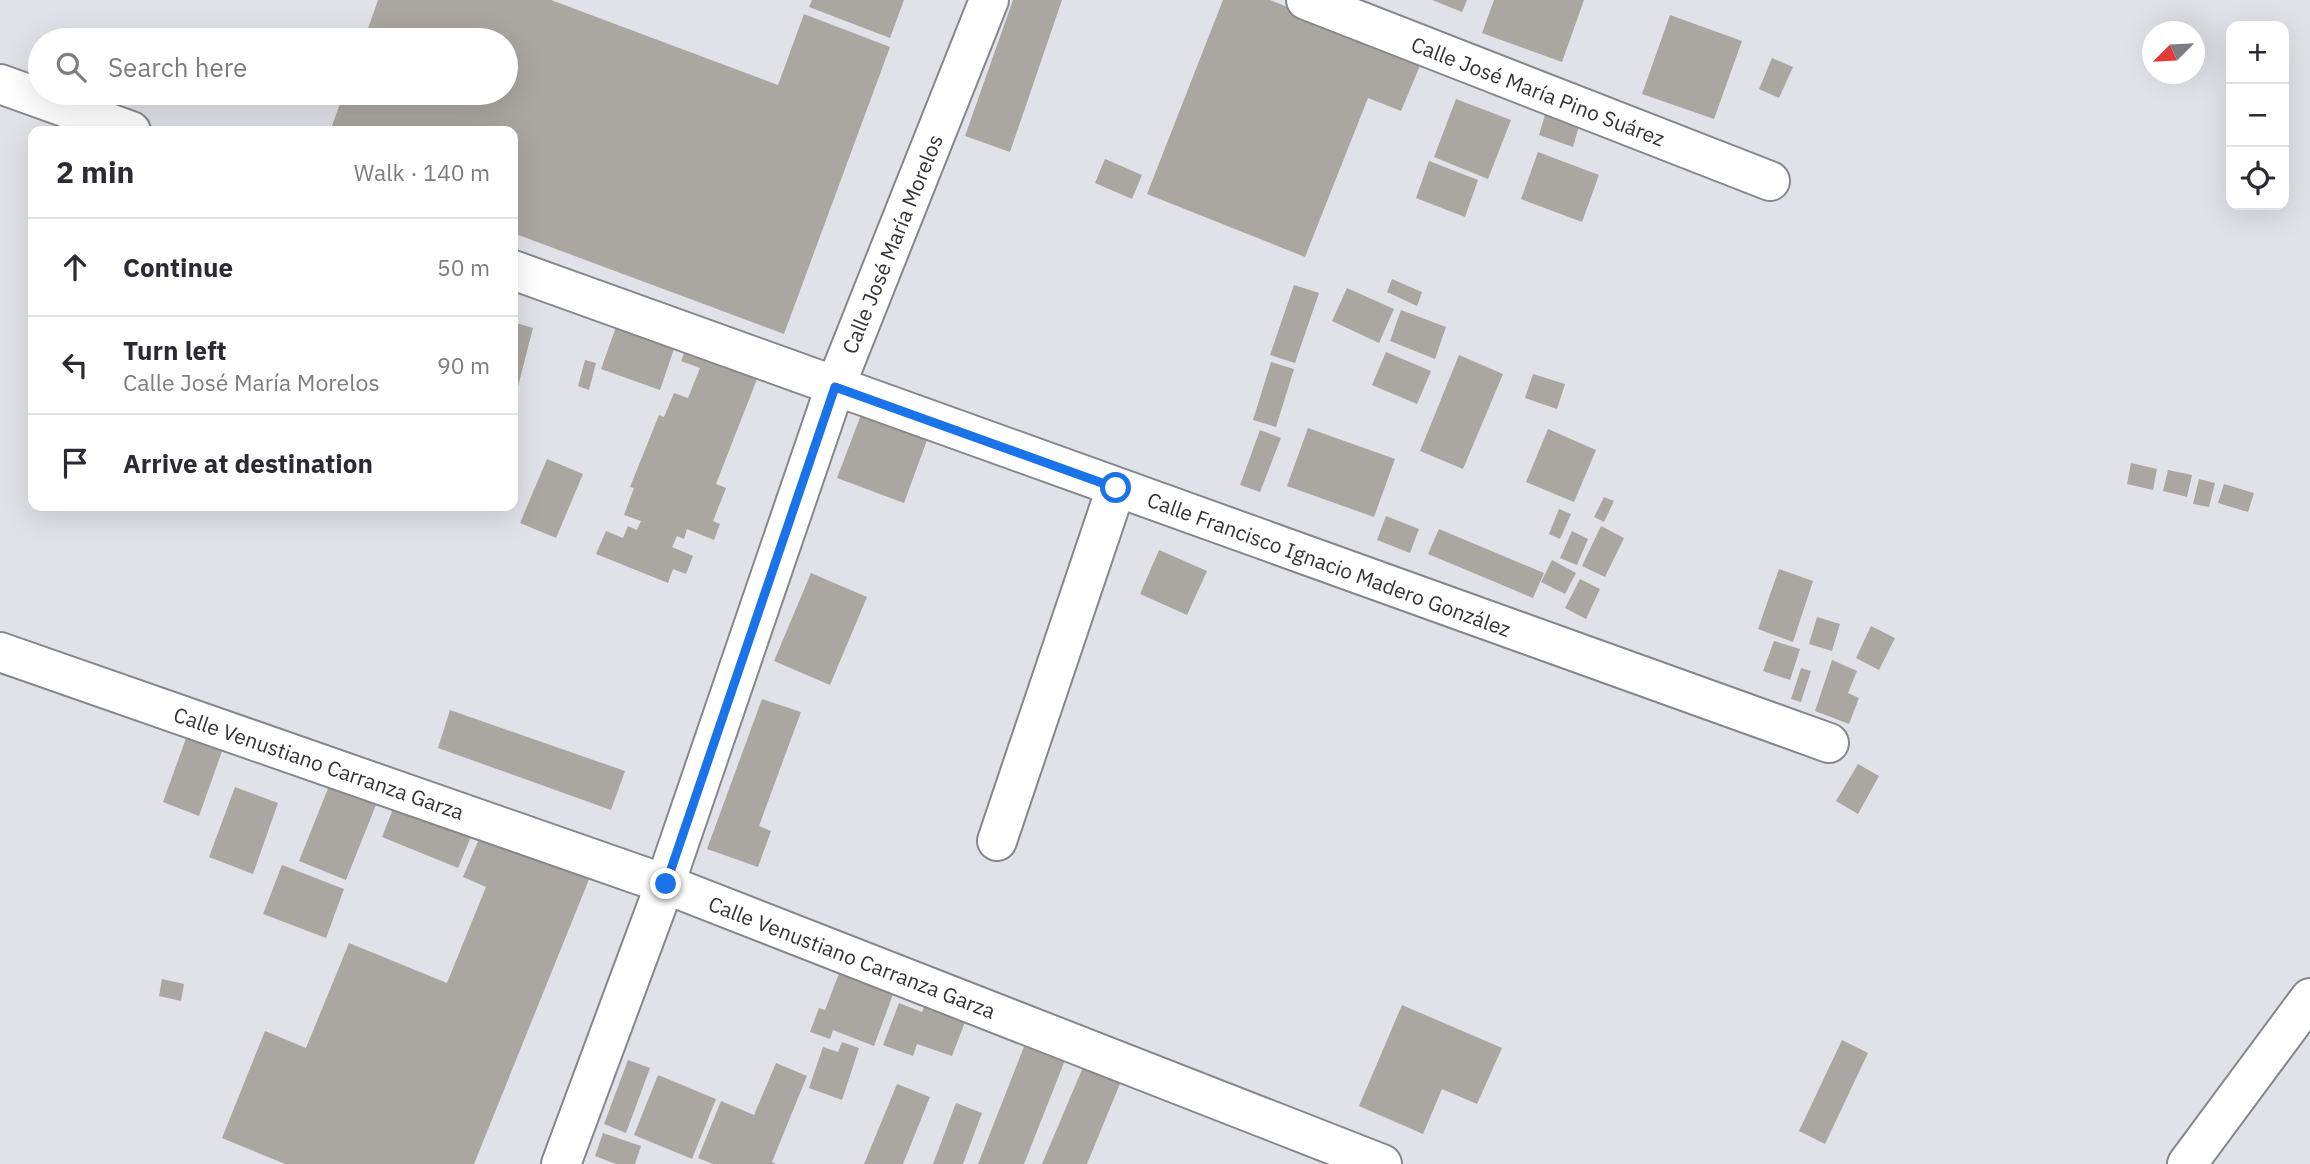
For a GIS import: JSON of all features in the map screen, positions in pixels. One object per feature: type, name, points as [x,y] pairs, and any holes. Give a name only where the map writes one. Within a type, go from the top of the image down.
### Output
[{"type":"street","name":"Calle José María Morelos","points":[[561,1164],[666,884],[835,387],[989,0]]},
{"type":"street","name":"Calle José María Pino Suárez","points":[[1306,0],[1770,181]]},
{"type":"street","points":[[0,84],[28,94]]},
{"type":"street","points":[[59,105],[117,126]]},
{"type":"street","name":"Calle Francisco Ignacio Madero González","points":[[518,272],[1829,743]]},
{"type":"street","points":[[997,841],[1116,488]]},
{"type":"street","name":"Calle Venustiano Carranza Garza","points":[[0,652],[666,884],[1382,1164]]},
{"type":"street","points":[[2187,1164],[2310,998]]},
{"type":"building","points":[[378,0],[551,0],[778,85],[804,14],[890,47],[784,334],[518,235],[518,126],[332,126],[340,105],[518,105],[518,28],[368,28]]},
{"type":"building","points":[[812,0],[904,0],[890,38],[809,7]]},
{"type":"building","points":[[1013,0],[1062,0],[1010,152],[965,136]]},
{"type":"building","points":[[1223,0],[1270,0],[1422,61],[1401,111],[1368,98],[1305,257],[1147,194]]},
{"type":"building","points":[[1432,0],[1467,0],[1462,12]]},
{"type":"building","points":[[1494,0],[1584,0],[1562,62],[1482,33]]},
{"type":"building","points":[[1670,15],[1742,41],[1714,119],[1642,94]]},
{"type":"building","points":[[1772,58],[1793,67],[1779,98],[1759,89]]},
{"type":"building","points":[[1456,99],[1511,120],[1488,179],[1434,157]]},
{"type":"building","points":[[1547,108],[1581,119],[1573,147],[1539,135]]},
{"type":"building","points":[[1538,152],[1599,175],[1582,222],[1521,199]]},
{"type":"building","points":[[1105,159],[1142,175],[1132,199],[1095,183]]},
{"type":"building","points":[[1429,161],[1478,180],[1465,217],[1416,198]]},
{"type":"building","points":[[1392,279],[1422,292],[1417,306],[1387,292]]},
{"type":"building","points":[[1294,285],[1319,293],[1295,363],[1270,355]]},
{"type":"building","points":[[1347,288],[1394,309],[1379,343],[1332,321]]},
{"type":"building","points":[[1401,310],[1446,327],[1435,359],[1390,341]]},
{"type":"building","points":[[620,316],[678,337],[660,390],[601,369]]},
{"type":"building","points":[[518,324],[533,328],[518,386]]},
{"type":"building","points":[[687,345],[759,374],[716,484],[726,488],[713,521],[720,524],[714,540],[687,529],[684,539],[677,536],[672,547],[693,556],[686,574],[673,569],[668,583],[596,554],[606,531],[623,538],[628,526],[637,530],[641,521],[624,515],[634,488],[630,487],[659,415],[664,417],[674,393],[688,398],[700,368],[681,361]]},
{"type":"building","points":[[1386,352],[1431,371],[1417,404],[1372,385]]},
{"type":"building","points":[[1459,355],[1503,374],[1463,469],[1420,451]]},
{"type":"building","points":[[585,360],[596,363],[589,390],[578,386]]},
{"type":"building","points":[[1271,362],[1294,369],[1276,427],[1253,420]]},
{"type":"building","points":[[1533,374],[1565,384],[1557,409],[1525,398]]},
{"type":"building","points":[[864,407],[930,432],[904,503],[837,478]]},
{"type":"building","points":[[1308,428],[1395,459],[1374,517],[1287,486]]},
{"type":"building","points":[[1548,429],[1596,450],[1574,502],[1526,482]]},
{"type":"building","points":[[1260,430],[1281,438],[1260,492],[1240,485]]},
{"type":"building","points":[[547,459],[583,474],[556,538],[520,523]]},
{"type":"building","points":[[2131,463],[2157,469],[2153,490],[2127,484]]},
{"type":"building","points":[[2168,470],[2192,475],[2187,497],[2163,491]]},
{"type":"building","points":[[2199,479],[2215,483],[2209,507],[2193,504]]},
{"type":"building","points":[[2224,484],[2254,493],[2248,512],[2218,503]]},
{"type":"building","points":[[1604,497],[1614,501],[1604,522],[1594,517]]},
{"type":"building","points":[[1559,509],[1571,514],[1560,539],[1549,534]]},
{"type":"building","points":[[1386,516],[1419,529],[1410,553],[1377,540]]},
{"type":"building","points":[[1601,526],[1624,538],[1605,577],[1582,566]]},
{"type":"building","points":[[1439,529],[1544,573],[1533,598],[1428,554]]},
{"type":"building","points":[[1572,531],[1588,539],[1577,565],[1560,558]]},
{"type":"building","points":[[1159,550],[1207,571],[1187,615],[1140,594]]},
{"type":"building","points":[[1552,560],[1576,573],[1565,594],[1541,582]]},
{"type":"building","points":[[1779,569],[1813,581],[1793,642],[1758,629]]},
{"type":"building","points":[[811,573],[867,597],[830,685],[774,661]]},
{"type":"building","points":[[1580,579],[1600,589],[1586,619],[1565,608]]},
{"type":"building","points":[[1817,617],[1840,624],[1832,651],[1809,644]]},
{"type":"building","points":[[1871,626],[1895,638],[1879,670],[1856,658]]},
{"type":"building","points":[[1774,641],[1800,649],[1790,680],[1763,671]]},
{"type":"building","points":[[1832,660],[1857,671],[1848,693],[1859,698],[1849,724],[1815,711]]},
{"type":"building","points":[[1801,668],[1811,671],[1801,702],[1791,699]]},
{"type":"building","points":[[762,699],[801,712],[759,826],[771,831],[758,867],[707,849]]},
{"type":"building","points":[[450,710],[625,771],[611,810],[438,748]]},
{"type":"building","points":[[189,730],[225,743],[199,816],[163,802]]},
{"type":"building","points":[[1858,764],[1879,776],[1858,814],[1836,801]]},
{"type":"building","points":[[333,776],[380,795],[346,880],[299,861]]},
{"type":"building","points":[[235,787],[278,803],[253,874],[209,857]]},
{"type":"building","points":[[399,794],[475,827],[458,868],[382,837]]},
{"type":"building","points":[[484,827],[592,872],[474,1164],[285,1164],[222,1138],[265,1031],[306,1048],[349,943],[447,983],[486,887],[463,877]]},
{"type":"building","points":[[282,865],[344,889],[326,938],[263,914]]},
{"type":"building","points":[[841,968],[895,989],[874,1046],[833,1030],[830,1039],[810,1032],[819,1008],[825,1010]]},
{"type":"building","points":[[162,979],[184,984],[181,1001],[159,996]]},
{"type":"building","points":[[929,993],[970,1009],[952,1056],[917,1044],[913,1056],[883,1045],[899,1003],[922,1012]]},
{"type":"building","points":[[1402,1005],[1502,1048],[1477,1104],[1442,1089],[1423,1134],[1359,1106]]},
{"type":"building","points":[[1027,1039],[1067,1055],[1024,1164],[978,1164]]},
{"type":"building","points":[[1842,1040],[1868,1053],[1825,1144],[1799,1131]]},
{"type":"building","points":[[842,1042],[859,1048],[842,1100],[809,1088],[823,1047],[838,1052]]},
{"type":"building","points":[[1089,1053],[1126,1069],[1087,1164],[1042,1164]]},
{"type":"building","points":[[628,1060],[650,1068],[626,1133],[604,1124]]},
{"type":"building","points":[[776,1063],[807,1076],[772,1162],[776,1164],[713,1164],[698,1158],[721,1101],[754,1115]]},
{"type":"building","points":[[658,1075],[716,1099],[692,1159],[634,1135]]},
{"type":"building","points":[[897,1084],[930,1097],[903,1164],[864,1164]]},
{"type":"building","points":[[956,1103],[982,1113],[963,1164],[933,1164]]},
{"type":"building","points":[[603,1133],[641,1146],[635,1164],[616,1164],[595,1156]]},
{"type":"route","points":[[666,884],[835,387],[1116,488]]}]
